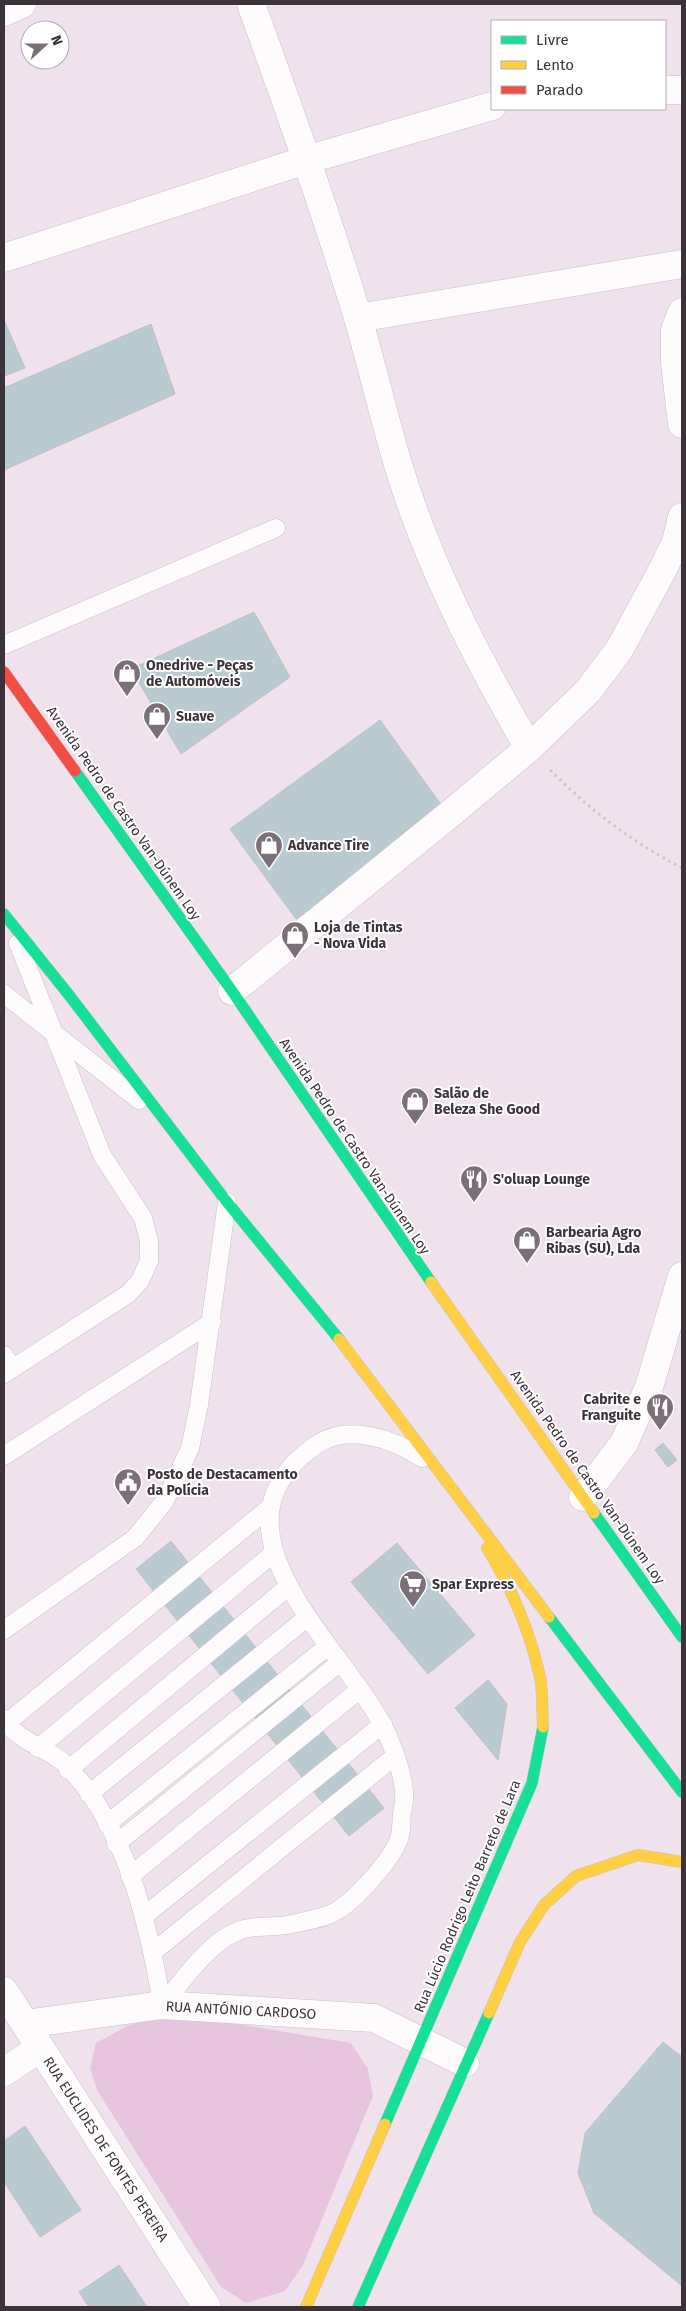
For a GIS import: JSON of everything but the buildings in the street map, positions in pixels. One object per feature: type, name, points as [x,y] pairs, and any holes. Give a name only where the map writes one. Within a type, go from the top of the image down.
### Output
[{"type":"main road","name":"Avenida Pedro de Castro Van-Dúnem Loy","points":[[4,672],[232,991],[386,1219],[583,1497],[677,1620]]},
{"type":"main road","points":[[4,690],[17,697],[35,714]]},
{"type":"main road","points":[[7,919],[166,1120],[227,1202],[334,1333],[682,1792]]},
{"type":"main road","name":"Rua Lúcio Rodrigo Leito Barreto de Lara","points":[[306,2307],[532,1783],[543,1732],[540,1678],[524,1623],[501,1571],[436,1466]]},
{"type":"main road","points":[[358,2307],[520,1942],[544,1905],[576,1876],[608,1864],[638,1855],[682,1862]]},
{"type":"street","points":[[4,12],[22,4]]},
{"type":"street","points":[[251,4],[306,160],[358,318],[397,462],[426,541],[489,679],[529,748]]},
{"type":"street","points":[[666,90],[682,90]]},
{"type":"street","points":[[4,258],[306,160],[491,106]]},
{"type":"street","points":[[358,318],[682,264]]},
{"type":"street","points":[[682,312],[675,330],[675,363],[682,424]]},
{"type":"street","points":[[232,991],[529,748],[588,691],[619,650],[663,569],[676,542],[682,517]]},
{"type":"street","points":[[583,1497],[624,1443],[649,1387],[682,1276]]},
{"type":"street","name":"RUA EUCLIDES DE FONTES PEREIRA","points":[[4,1991],[207,2307]]},
{"type":"street","name":"RUA ANTÓNIO CARDOSO","points":[[25,2024],[162,2005],[374,2018],[465,2063]]},
{"type":"street","points":[[4,2072],[40,2048]]},
{"type":"lane","points":[[4,645],[276,528]]},
{"type":"lane","points":[[7,919],[102,1154],[143,1218],[149,1241],[149,1261],[140,1281],[128,1294],[7,1366]]},
{"type":"lane","points":[[4,994],[166,1120]]},
{"type":"lane","points":[[4,1630],[135,1538],[164,1502],[190,1448],[212,1322],[227,1202]]},
{"type":"lane","points":[[4,1456],[212,1322]]},
{"type":"lane","points":[[162,2005],[153,1952],[144,1916],[130,1876],[98,1805],[64,1764],[38,1748],[10,1728],[5,1722],[269,1508],[282,1480],[298,1460],[318,1444],[336,1435],[362,1435],[402,1445],[436,1466]]},
{"type":"lane","points":[[162,2005],[214,1946],[235,1932],[260,1925],[285,1926],[334,1912],[372,1880],[400,1839],[404,1792],[395,1756],[383,1724],[308,1617],[289,1586],[275,1552],[269,1508]]},
{"type":"lane","points":[[38,1748],[275,1552]]},
{"type":"lane","points":[[68,1770],[289,1586]]},
{"type":"lane","points":[[89,1794],[308,1617]]},
{"type":"lane","points":[[107,1824],[328,1646]]},
{"type":"lane","points":[[116,1844],[340,1663]]},
{"type":"lane","points":[[130,1876],[359,1690]]},
{"type":"lane","points":[[144,1916],[383,1724]]},
{"type":"lane","points":[[153,1952],[395,1756]]},
{"type":"path","points":[[529,748],[582,802],[644,848],[682,868]]},
{"type":"shaded area","points":[[177,2014],[351,2043],[368,2069],[373,2096],[303,2265],[285,2291],[246,2303],[221,2287],[97,2090],[90,2068],[96,2043],[129,2025]]},
{"type":"traffic: fast","points":[[75,771],[232,991],[431,1282]]},
{"type":"traffic: fast","points":[[4,914],[69,995],[227,1202],[339,1339]]},
{"type":"traffic: fast","points":[[594,1513],[682,1637]]},
{"type":"traffic: fast","points":[[549,1617],[682,1792]]},
{"type":"traffic: fast","points":[[385,2124],[532,1783],[543,1727]]},
{"type":"traffic: fast","points":[[358,2307],[489,2013]]},
{"type":"traffic: slow","points":[[431,1282],[594,1513]]},
{"type":"traffic: slow","points":[[339,1339],[549,1617]]},
{"type":"traffic: slow","points":[[487,1548],[512,1594],[531,1643],[541,1683],[543,1727]]},
{"type":"traffic: slow","points":[[489,2013],[520,1942],[544,1905],[576,1876],[638,1855],[682,1862]]},
{"type":"traffic: slow","points":[[306,2307],[385,2124]]},
{"type":"traffic: jam","points":[[4,672],[75,771]]},
{"type":"place","name":"Onedrive - Peças de Automóveis","points":[[127,697]]},
{"type":"place","name":"Suave","points":[[157,740]]},
{"type":"place","name":"Advance Tire","points":[[269,869]]},
{"type":"place","name":"Loja de Tintas - Nova Vida","points":[[295,959]]},
{"type":"place","name":"Salão de Beleza She Good","points":[[415,1125]]},
{"type":"place","name":"S'oluap Lounge","points":[[474,1203]]},
{"type":"place","name":"Barbearia Agro Ribas (SU), Lda","points":[[527,1264]]},
{"type":"place","name":"Cabrite e Franguite","points":[[660,1431]]},
{"type":"place","name":"Posto de Destacamento da Polícia","points":[[128,1506]]},
{"type":"place","name":"Spar Express","points":[[413,1608]]}]
